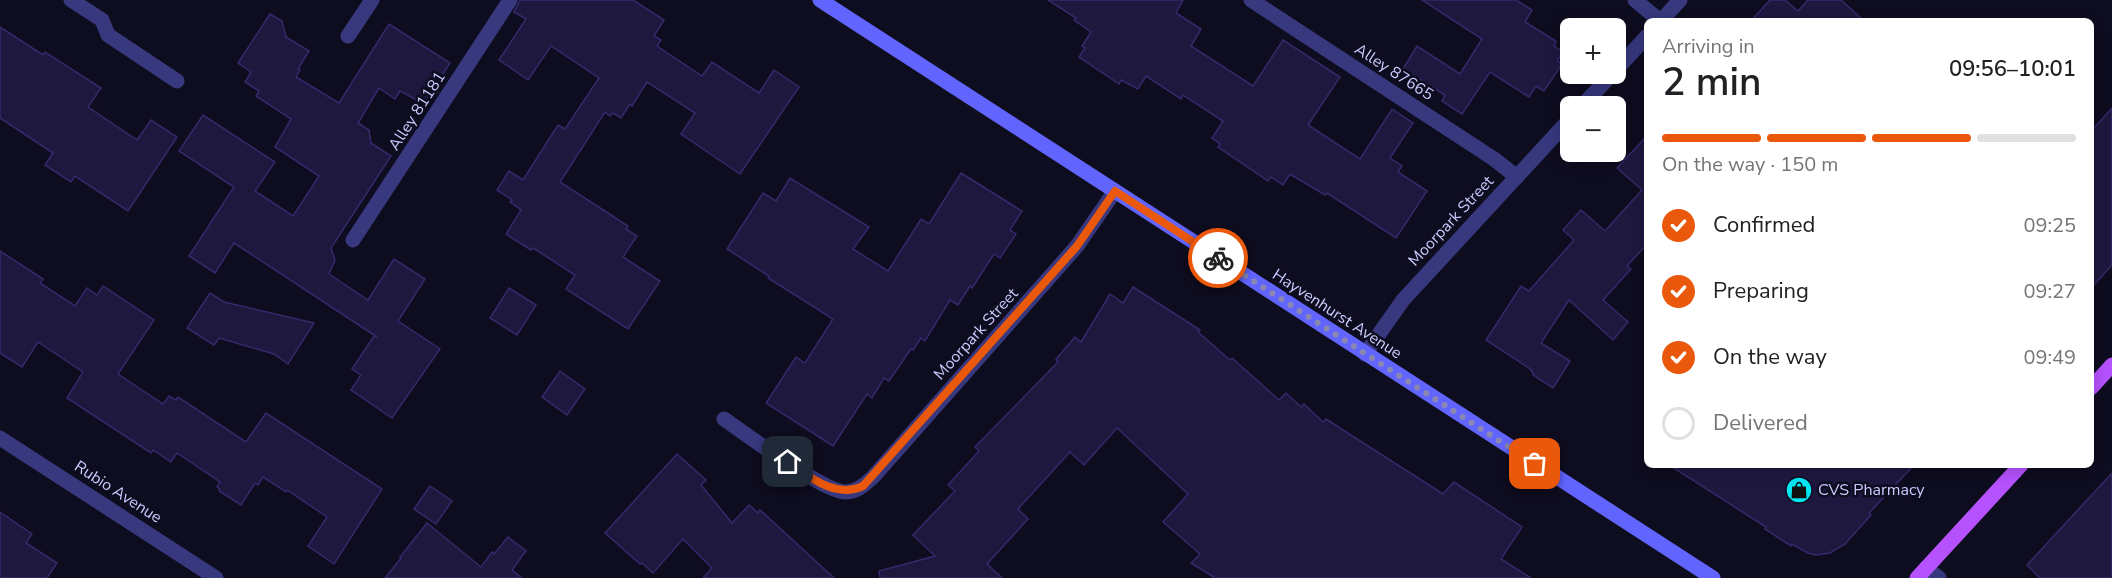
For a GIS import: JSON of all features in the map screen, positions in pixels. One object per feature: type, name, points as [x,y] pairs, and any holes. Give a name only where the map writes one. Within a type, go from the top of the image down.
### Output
[{"type":"main road","name":"Hayvenhurst Avenue","points":[[820,0],[1713,578]]},
{"type":"main road","points":[[2094,385],[2112,365]]},
{"type":"main road","points":[[1927,575],[2018,468]]},
{"type":"street","points":[[71,0],[102,20],[108,35],[177,81]]},
{"type":"street","points":[[348,36],[372,0]]},
{"type":"street","name":"Alley 81181","points":[[353,240],[510,0]]},
{"type":"street","name":"Alley 87665","points":[[1251,0],[1494,159],[1517,177]]},
{"type":"street","points":[[1635,0],[1656,18]]},
{"type":"street","points":[[1663,18],[1680,0]]},
{"type":"street","points":[[1626,59],[1644,39]]},
{"type":"street","points":[[1591,96],[1603,84]]},
{"type":"street","name":"Moorpark Street","points":[[1365,354],[1403,300],[1560,130]]},
{"type":"street","name":"Moorpark Street","points":[[724,419],[828,487],[842,492],[854,491],[863,486],[1077,246],[1115,191]]},
{"type":"street","name":"Rubio Avenue","points":[[0,438],[216,578]]},
{"type":"building","points":[[520,0],[633,0],[664,20],[654,36],[661,40],[657,46],[702,76],[712,62],[759,93],[774,70],[799,87],[740,174],[681,134],[695,113],[647,82],[632,106],[630,104],[621,118],[613,113],[610,116],[605,112],[560,182],[628,226],[626,229],[637,236],[623,257],[660,281],[628,329],[566,289],[575,275],[506,234],[521,210],[510,202],[512,200],[497,190],[509,171],[523,180],[558,125],[565,129],[599,78],[551,46],[528,80],[499,60],[526,19],[514,12]]},
{"type":"building","points":[[1048,0],[1183,0],[1176,13],[1201,29],[1191,46],[1253,86],[1283,40],[1340,77],[1308,125],[1360,159],[1392,109],[1413,123],[1390,158],[1402,166],[1398,172],[1427,191],[1396,238],[1327,193],[1325,195],[1290,174],[1283,185],[1271,177],[1268,181],[1218,147],[1220,144],[1212,138],[1223,121],[1183,95],[1181,99],[1146,76],[1138,89],[1121,80],[1119,84],[1079,57],[1085,48],[1082,46],[1091,32],[1074,20],[1076,18]]},
{"type":"building","points":[[1422,0],[1516,0],[1532,10],[1525,22],[1556,41],[1554,46],[1560,50],[1557,61],[1560,63],[1560,67],[1544,91],[1536,86],[1529,97],[1490,72],[1462,114],[1442,101],[1445,95],[1403,69],[1417,46],[1460,74],[1482,39]]},
{"type":"building","points":[[1770,0],[1785,0],[1798,11],[1808,0],[1841,0],[1861,18],[1754,18]]},
{"type":"building","points":[[270,14],[282,21],[286,37],[309,51],[296,77],[339,103],[389,24],[450,63],[424,104],[400,91],[395,99],[379,88],[358,123],[369,130],[371,143],[391,156],[331,248],[335,260],[329,274],[368,300],[394,259],[425,279],[398,321],[440,349],[392,418],[351,390],[361,375],[352,369],[374,336],[377,337],[234,243],[215,273],[189,256],[234,187],[179,151],[203,115],[275,162],[255,191],[293,216],[319,176],[275,147],[291,119],[256,96],[259,91],[245,82],[251,72],[238,63]]},
{"type":"building","points":[[0,27],[43,55],[45,52],[101,88],[88,107],[137,140],[151,120],[177,137],[128,211],[75,176],[71,182],[45,165],[53,153],[0,118]]},
{"type":"building","points":[[2112,108],[2112,265],[2094,285],[2094,128]]},
{"type":"building","points":[[1644,139],[1644,247],[1627,266],[1631,269],[1603,300],[1628,322],[1613,340],[1569,300],[1541,343],[1570,361],[1553,388],[1533,375],[1532,370],[1486,340],[1521,286],[1529,291],[1574,240],[1563,230],[1581,210],[1605,231],[1642,190],[1617,168],[1623,162],[1626,162],[1626,158]]},
{"type":"building","points":[[961,173],[1022,211],[1010,230],[1016,234],[1000,258],[994,254],[958,305],[950,300],[925,341],[921,338],[889,381],[884,378],[872,398],[867,394],[833,446],[766,403],[796,357],[805,363],[833,319],[727,249],[763,193],[776,201],[790,178],[869,227],[853,249],[888,271],[921,219],[929,224]]},
{"type":"building","points":[[0,251],[43,279],[40,283],[75,306],[87,288],[97,295],[103,286],[154,320],[118,374],[163,404],[169,396],[176,400],[178,397],[246,442],[266,413],[382,489],[334,564],[308,546],[327,517],[287,490],[286,492],[263,477],[258,485],[255,483],[241,505],[219,491],[217,487],[220,482],[177,453],[171,462],[153,450],[151,453],[67,398],[83,372],[38,342],[22,367],[0,353]]},
{"type":"building","points":[[1133,287],[1200,330],[1198,332],[1230,360],[1232,358],[1279,400],[1286,393],[1301,407],[1304,404],[1323,422],[1326,419],[1443,494],[1454,482],[1522,527],[1501,559],[1531,578],[1215,578],[1191,563],[1200,554],[1163,522],[1188,494],[1117,428],[1084,465],[1070,452],[1018,509],[1028,519],[987,564],[1002,578],[880,578],[879,571],[935,556],[913,535],[955,491],[948,485],[979,451],[975,447],[1058,362],[1056,359],[1075,337],[1081,342],[1110,294],[1123,303]]},
{"type":"building","points":[[509,288],[536,305],[517,335],[490,318]]},
{"type":"building","points":[[210,293],[224,302],[314,323],[288,364],[274,354],[219,338],[214,345],[187,328]]},
{"type":"building","points":[[560,371],[585,389],[567,415],[542,397]]},
{"type":"building","points":[[677,454],[706,480],[701,485],[732,523],[749,505],[758,513],[760,510],[834,578],[703,578],[712,568],[683,539],[653,573],[642,563],[640,564],[605,533]]},
{"type":"building","name":"CVS Pharmacy","points":[[1674,468],[1911,468],[1869,513],[1871,515],[1845,544],[1830,553],[1816,555],[1808,553],[1792,544],[1791,546],[1765,529],[1766,527]]},
{"type":"building","points":[[2112,473],[2112,578],[2040,578],[2027,565]]},
{"type":"building","points":[[430,486],[452,501],[436,524],[414,509]]},
{"type":"building","points":[[0,512],[32,534],[26,543],[57,563],[47,578],[0,578]]},
{"type":"building","points":[[427,523],[481,567],[492,552],[494,554],[508,537],[526,551],[512,570],[522,578],[385,578]]},
{"type":"way so far","points":[[1218,258],[1535,464]]},
{"type":"place","name":"CVS Pharmacy","points":[[1799,490]]},
{"type":"route","points":[[788,462],[828,487],[842,492],[854,491],[863,486],[1077,246],[1115,191],[1218,258]]}]
